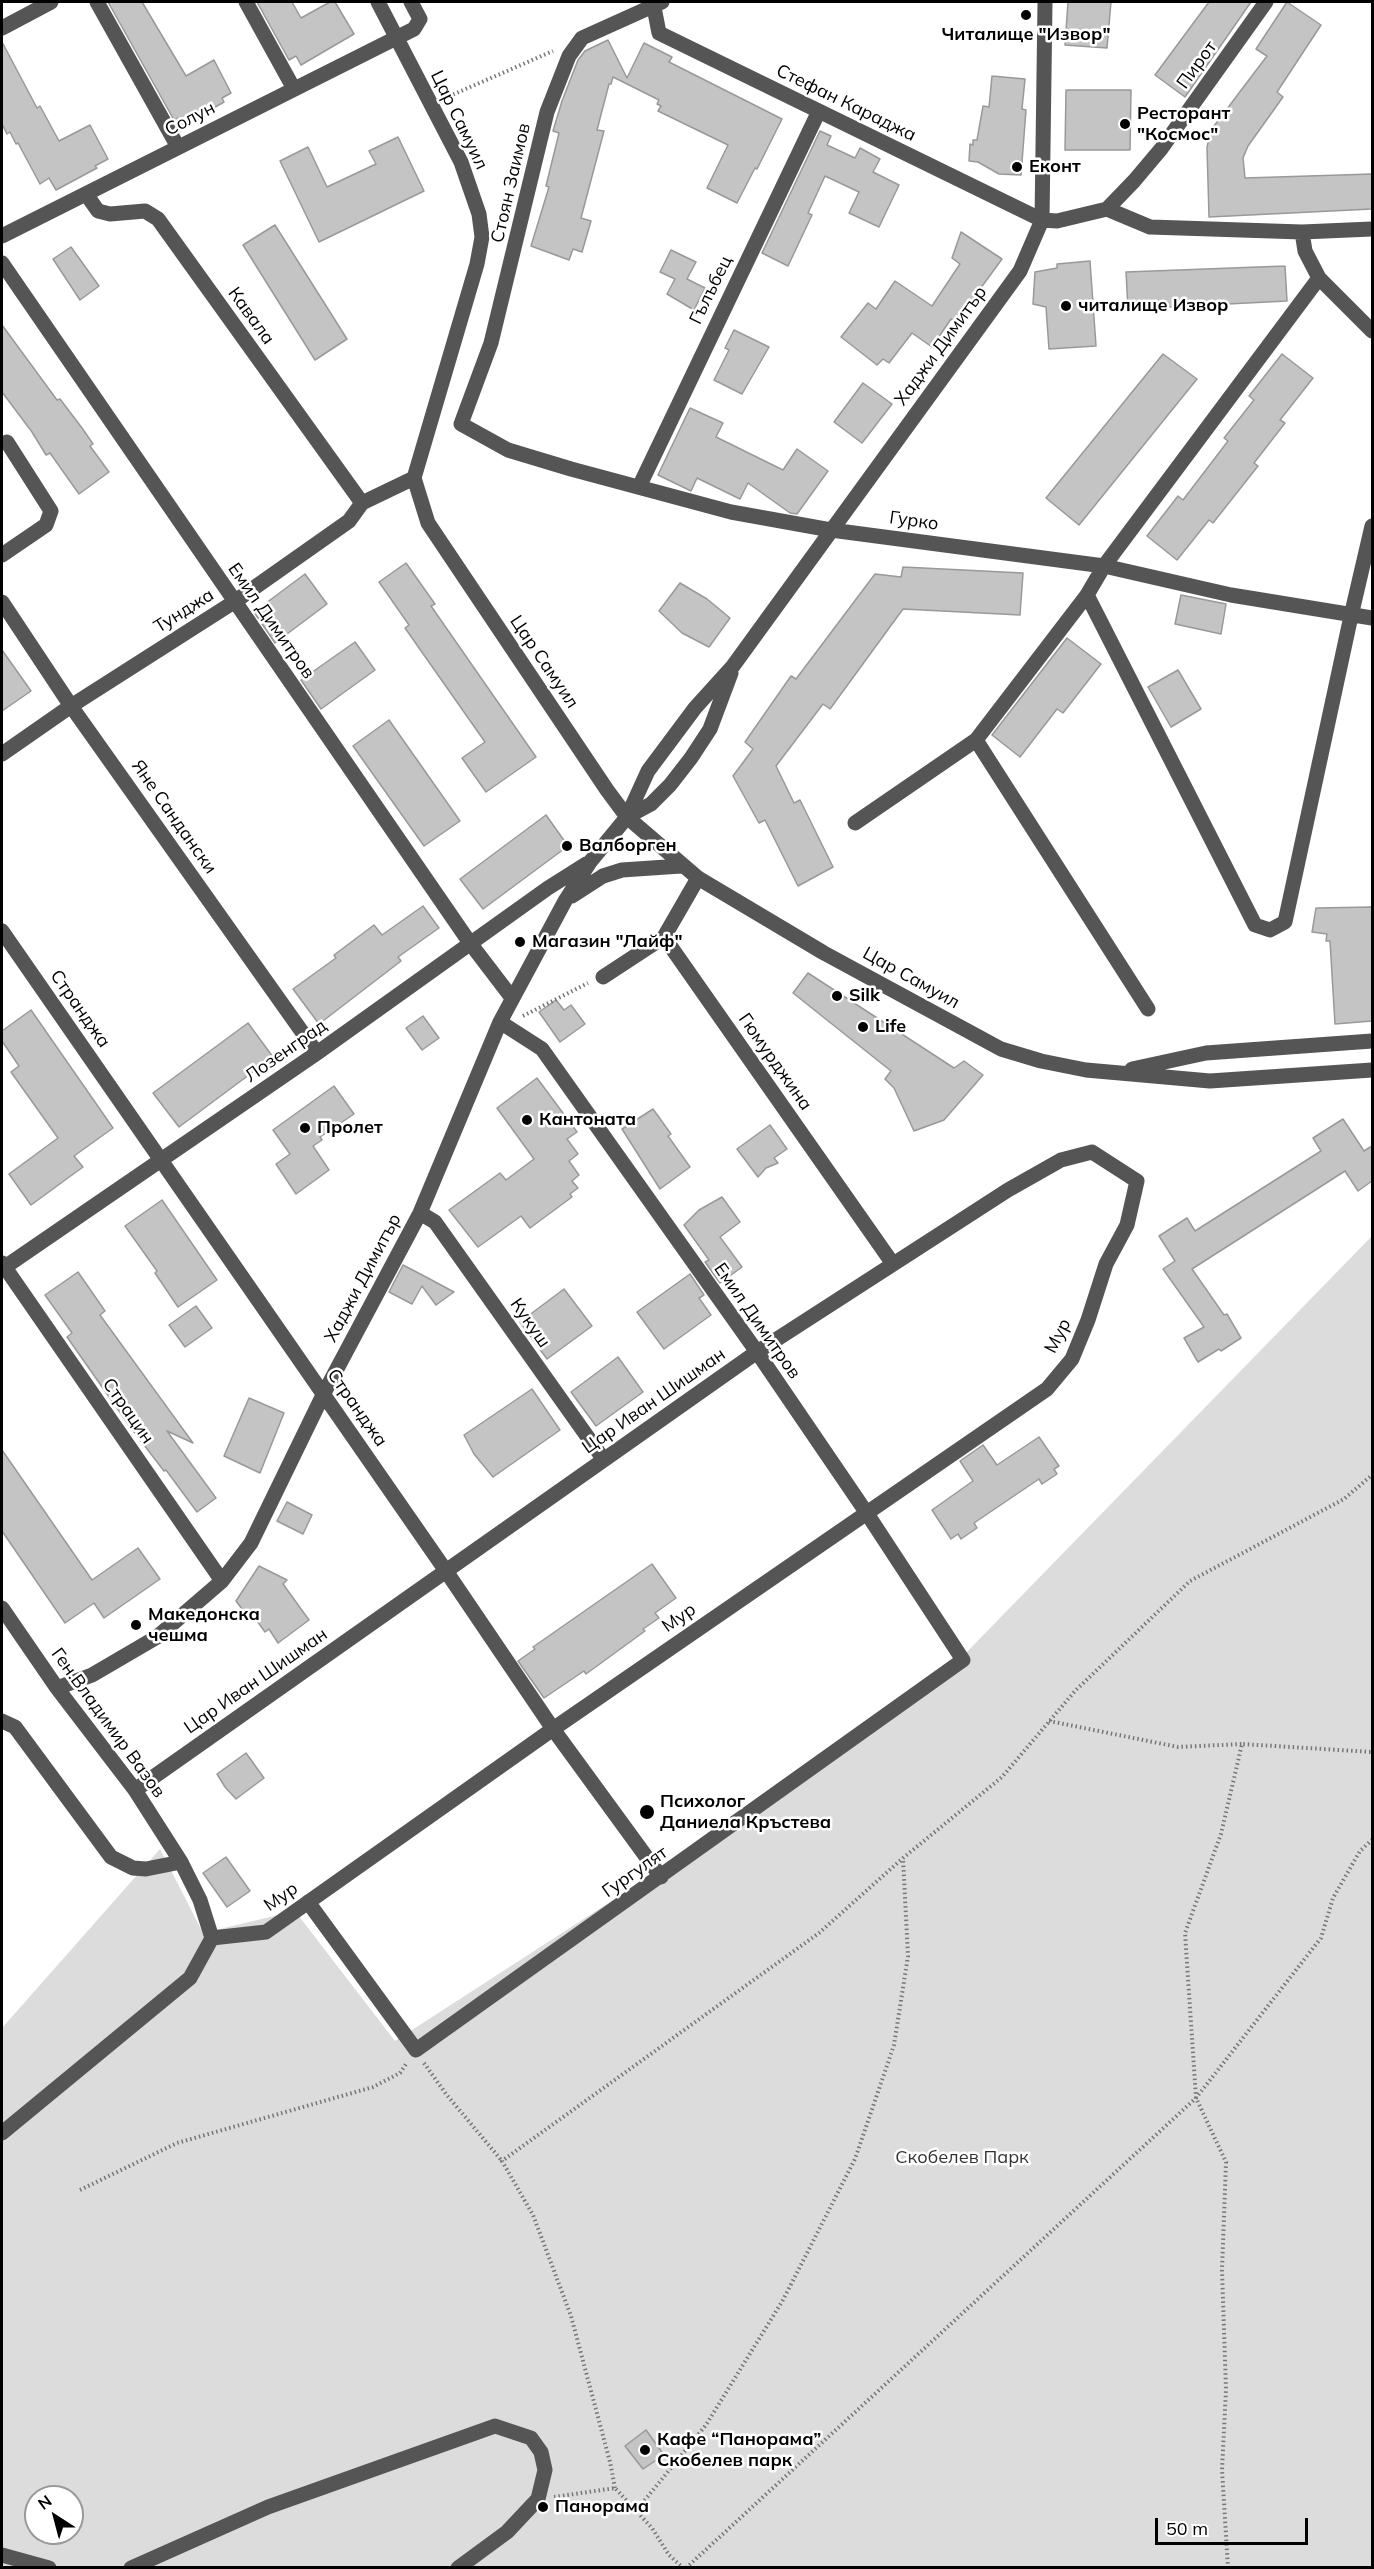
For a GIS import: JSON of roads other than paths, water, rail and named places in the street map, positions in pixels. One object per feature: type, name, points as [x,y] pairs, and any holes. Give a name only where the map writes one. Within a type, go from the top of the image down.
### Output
[{"type":"street","points":[[97,2],[178,147]]},
{"type":"street","points":[[246,2],[294,89]]},
{"type":"street","name":"Цар Самуил","points":[[378,2],[461,162],[479,214],[482,237],[477,264],[414,478],[428,523],[627,817],[681,866],[698,878],[825,953],[1001,1049],[1041,1061],[1118,1072],[1210,1081],[1372,1070]]},
{"type":"street","name":"Солун","points":[[2,236],[414,29],[420,19],[411,2]]},
{"type":"street","name":"Хаджи Димитър","points":[[57,1688],[92,1675],[157,1637],[222,1581],[251,1543],[323,1395],[420,1213],[503,1024],[512,998],[565,901],[590,862],[627,817],[648,771],[695,708],[733,666],[1020,271],[1042,220],[1045,2]]},
{"type":"street","name":"Пирот","points":[[1107,209],[1161,149],[1266,2]]},
{"type":"street","points":[[2,28],[46,3]]},
{"type":"street","name":"Стефан Караджа","points":[[656,3],[659,33],[1042,220]]},
{"type":"street","name":"Стоян Заимов","points":[[461,424],[491,343],[548,112],[569,56],[582,38],[656,3]]},
{"type":"street","name":"Гълъбец","points":[[639,487],[819,111]]},
{"type":"street","name":"Кавала","points":[[86,194],[98,211],[110,214],[145,211],[158,219],[362,503]]},
{"type":"street","points":[[1042,220],[1057,221],[1107,209],[1150,227],[1302,232],[1372,229]]},
{"type":"street","points":[[1302,232],[1305,251],[1319,278],[1372,332]]},
{"type":"street","name":"Емил Димитров","points":[[2,263],[470,943],[512,998]]},
{"type":"street","points":[[855,823],[976,740],[1087,595],[1104,566],[1319,278]]},
{"type":"street","name":"Гурко","points":[[461,424],[508,450],[571,470],[731,512],[831,530],[1104,566],[1231,595],[1372,618]]},
{"type":"street","points":[[2,555],[46,525],[51,511],[7,442]]},
{"type":"street","name":"Тунджа","points":[[2,754],[71,706],[234,602],[349,521],[362,503],[414,478]]},
{"type":"street","points":[[1087,595],[1255,925],[1270,930],[1286,922],[1372,526]]},
{"type":"street","name":"Яне Сандански","points":[[2,602],[71,706],[317,1053]]},
{"type":"street","name":"Хаджи Димитър","points":[[627,817],[651,804],[691,758],[710,729],[733,666]]},
{"type":"street","points":[[976,740],[1148,1009]]},
{"type":"street","name":"Лозенград","points":[[2,1266],[317,1053],[548,888],[590,862]]},
{"type":"street","points":[[565,901],[590,883],[613,873],[638,868],[681,866]]},
{"type":"street","points":[[603,977],[664,937],[698,878]]},
{"type":"street","name":"Странджа","points":[[2,931],[553,1729],[661,1877]]},
{"type":"street","name":"Гюмурджина","points":[[664,937],[893,1264]]},
{"type":"street","name":"Емил Димитров","points":[[503,1024],[542,1049],[757,1352],[963,1660]]},
{"type":"street","name":"Цар Самуил","points":[[1118,1072],[1206,1053],[1372,1041]]},
{"type":"street","name":"Цар Иван Шишман","points":[[135,1790],[757,1352],[1008,1190],[1061,1160],[1092,1152],[1137,1181],[1127,1225],[1106,1264]]},
{"type":"street","name":"Кукуш","points":[[420,1213],[435,1222],[604,1460]]},
{"type":"street","name":"Мур","points":[[212,1938],[266,1932],[553,1729],[1047,1389],[1072,1359],[1088,1320],[1106,1264]]},
{"type":"street","name":"Страцин","points":[[2,1266],[222,1581]]},
{"type":"street","name":"Ген.Владимир Вазов","points":[[2,1608],[57,1688],[135,1790],[181,1862],[200,1900],[212,1938]]},
{"type":"street","name":"Гургулят","points":[[308,1902],[416,2050],[963,1660]]},
{"type":"street","points":[[2,1721],[15,1727],[111,1857],[133,1868],[146,1869],[181,1862]]},
{"type":"street","points":[[2,2133],[190,1978],[212,1938]]},
{"type":"street","points":[[131,2568],[268,2507],[495,2426],[531,2438],[541,2452],[545,2470],[538,2499],[507,2532],[458,2568]]},
{"type":"street","points":[[2,2555],[49,2568]]},
{"type":"place","name":"Читалище \"Извор\"","points":[[1026,15]]},
{"type":"place","name":"Ресторант \"Космос\"","points":[[1125,124]]},
{"type":"place","name":"Еконт","points":[[1017,167]]},
{"type":"place","name":"читалище Извор","points":[[1066,306]]},
{"type":"place","name":"Валборген","points":[[567,846]]},
{"type":"place","name":"Магазин \"Лайф\"","points":[[520,942]]},
{"type":"place","name":"Silk","points":[[837,996]]},
{"type":"place","name":"Life","points":[[863,1027]]},
{"type":"place","name":"Кантоната","points":[[527,1120]]},
{"type":"place","name":"Пролет","points":[[305,1128]]},
{"type":"place","name":"Македонска чешма","points":[[136,1625]]},
{"type":"place","name":"Психолог Даниела Кръстева","points":[[647,1812]]},
{"type":"place","name":"Кафе “Панорама” Скобелев парк","points":[[645,2450]]},
{"type":"place","name":"Панорама","points":[[543,2507]]},
{"type":"park label","name":"Скобелев Парк","points":[[962,2158]]}]
